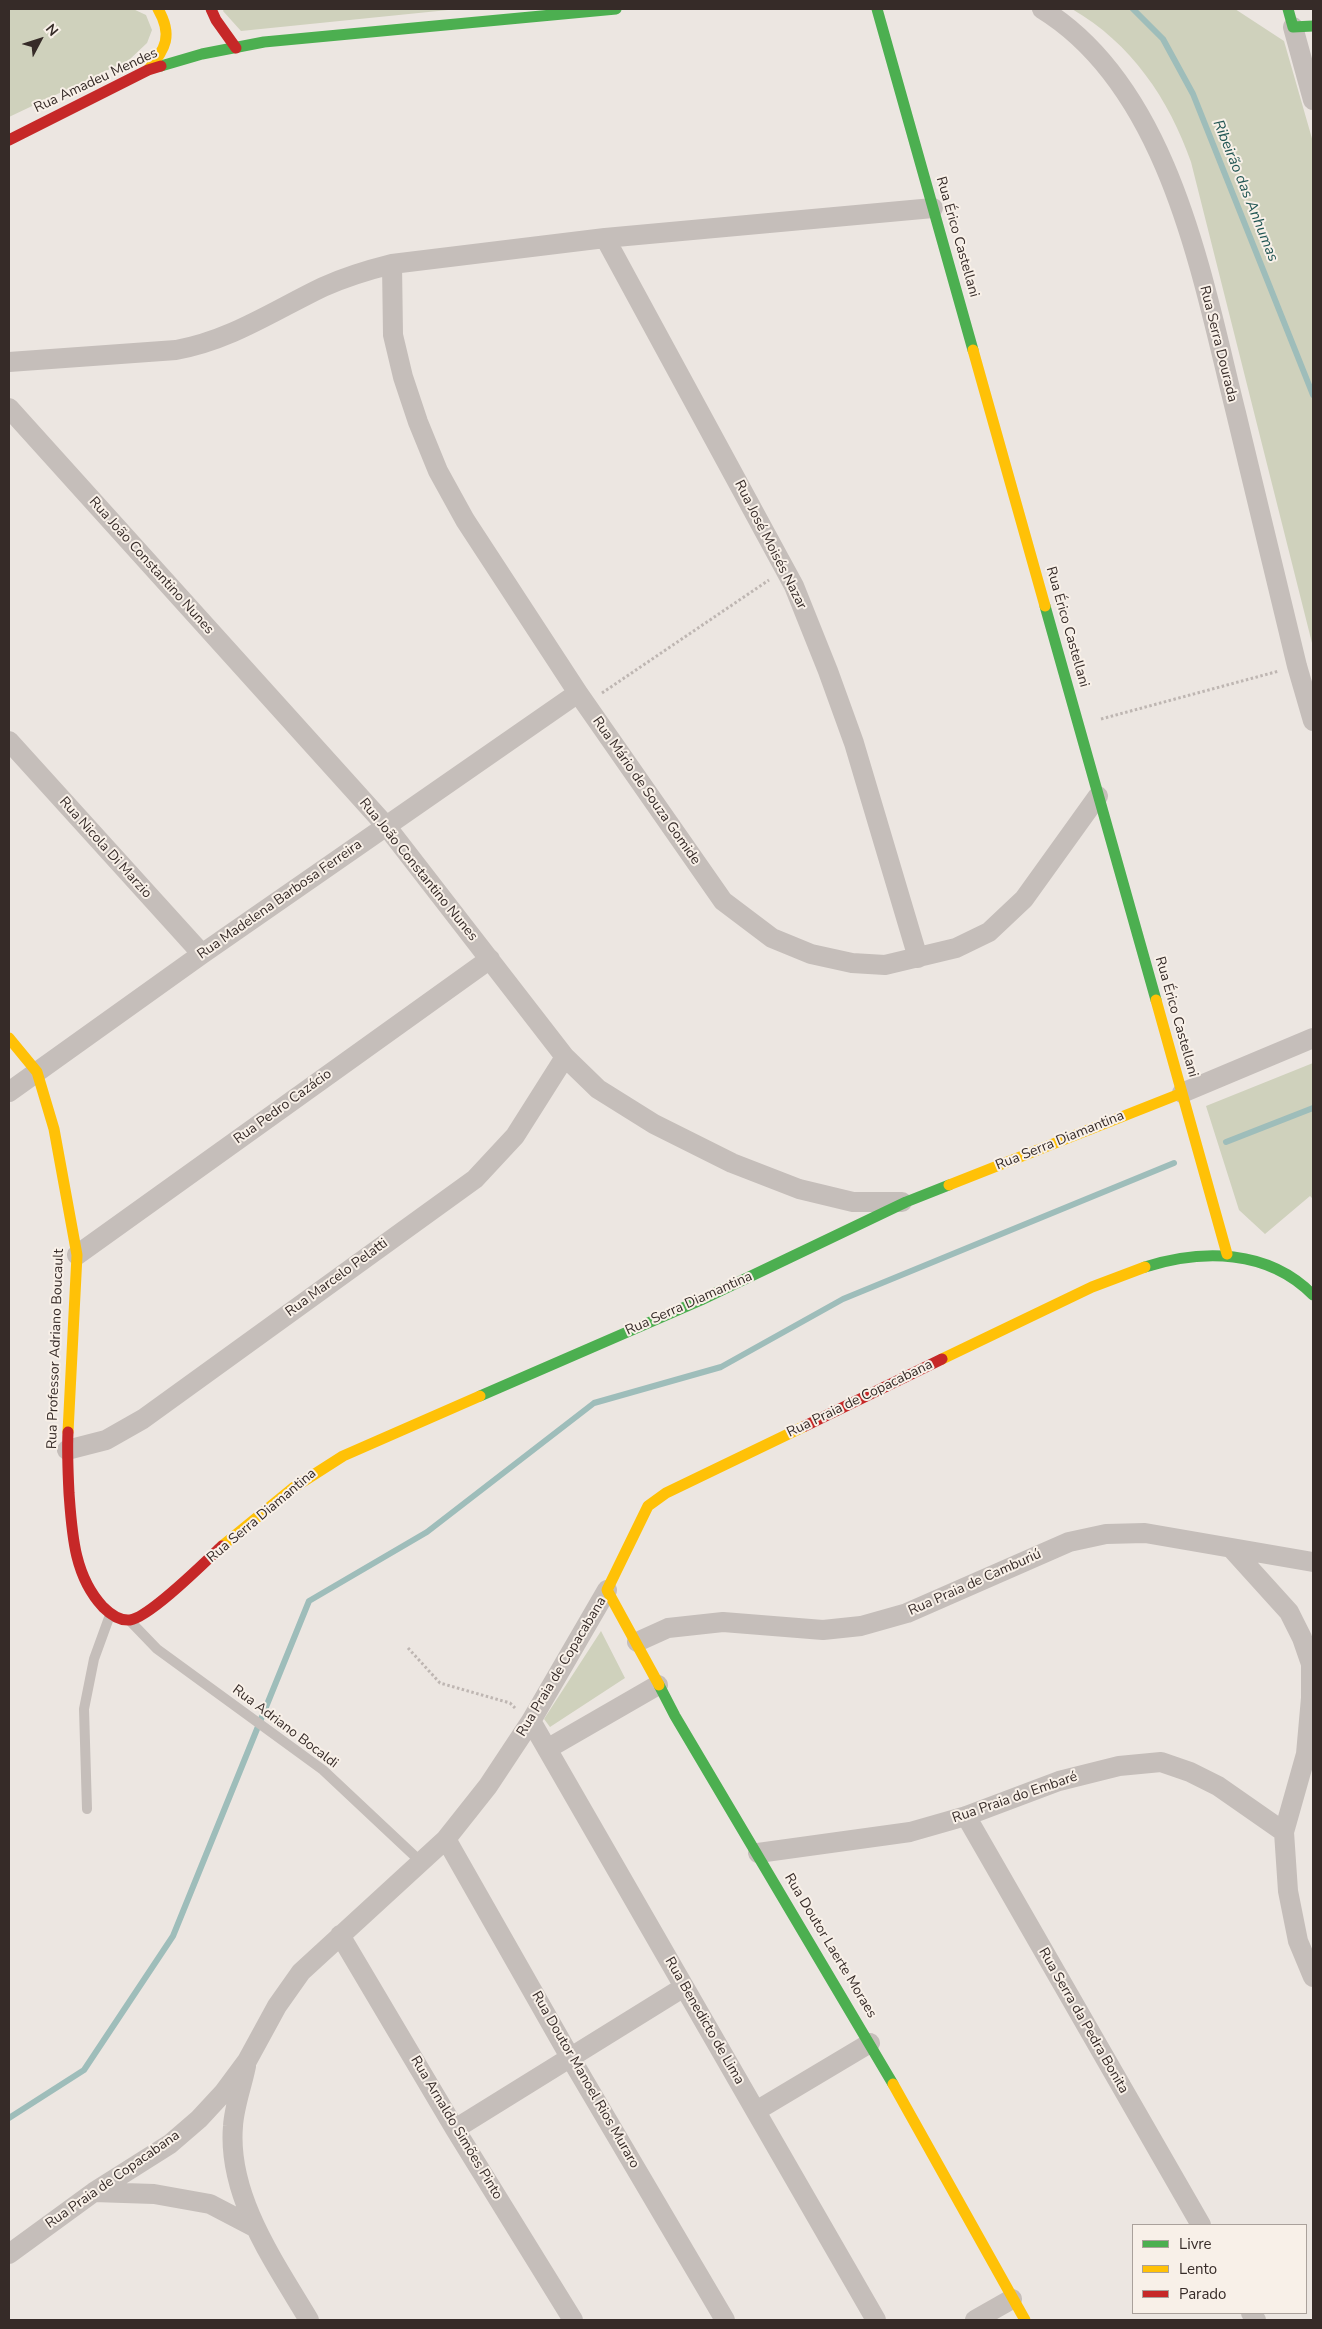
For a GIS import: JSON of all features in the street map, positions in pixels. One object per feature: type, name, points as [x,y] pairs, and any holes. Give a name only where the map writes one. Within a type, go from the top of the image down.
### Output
[{"type":"street","points":[[148,70],[166,47],[168,35],[158,9]]},
{"type":"street","points":[[212,9],[216,20],[236,48]]},
{"type":"street","name":"Rua Amadeu Mendes","points":[[9,140],[148,70],[202,54],[264,42],[616,9]]},
{"type":"street","name":"Rua Érico Castellani","points":[[877,9],[1227,1254]]},
{"type":"street","name":"Rua Serra Dourada","points":[[1042,9],[1066,23],[1083,39],[1117,78],[1142,116],[1174,189],[1198,263],[1297,666],[1313,722]]},
{"type":"street","points":[[1290,18],[1313,26]]},
{"type":"street","points":[[1290,18],[1313,100]]},
{"type":"street","points":[[9,362],[176,350],[201,346],[227,337],[358,272],[392,264],[605,238],[933,208]]},
{"type":"street","name":"Rua José Moisés Nazar","points":[[605,238],[794,586],[854,743],[918,958]]},
{"type":"street","name":"Rua Mário de Souza Gomide","points":[[392,264],[392,335],[402,377],[438,471],[465,520],[581,699],[723,901],[772,938],[811,954],[852,963],[885,965],[956,948],[989,932],[1024,899],[1098,796]]},
{"type":"street","name":"Rua João Constantino Nunes","points":[[9,408],[387,827],[565,1057],[598,1089],[654,1124],[732,1163],[799,1189],[852,1202],[906,1202]]},
{"type":"street","name":"Rua Madelena Barbosa Ferreira","points":[[9,1092],[202,954],[387,827],[581,699]]},
{"type":"street","name":"Rua Nicola Di Marzio","points":[[9,741],[202,954]]},
{"type":"street","name":"Rua Pedro Cazácio","points":[[77,1255],[490,960]]},
{"type":"street","name":"Rua Professor Adriano Boucault","points":[[9,1038],[37,1072],[54,1129],[77,1255],[67,1450],[72,1541],[83,1577],[106,1611]]},
{"type":"street","name":"Rua Serra Diamantina","points":[[128,1620],[136,1618],[154,1606],[266,1509],[317,1470],[334,1460],[701,1300],[906,1202],[1182,1093],[1313,1038]]},
{"type":"street","name":"Rua Marcelo Pelatti","points":[[67,1450],[106,1440],[143,1419],[475,1179],[500,1155],[515,1136],[565,1057]]},
{"type":"street","name":"Rua Praia de Copacabana","points":[[9,2254],[94,2192],[170,2144],[184,2131],[224,2092],[247,2061],[277,2006],[301,1972],[446,1839],[488,1786],[531,1721],[607,1590],[648,1506],[666,1493],[1092,1287],[1146,1265],[1192,1254],[1227,1254],[1264,1264],[1303,1284],[1313,1295]]},
{"type":"street","name":"Rua Praia de Camburiú","points":[[637,1642],[668,1628],[723,1622],[823,1630],[861,1626],[907,1613],[1069,1542],[1106,1534],[1145,1533],[1313,1562]]},
{"type":"street","points":[[1232,1549],[1289,1612],[1302,1638],[1311,1664],[1311,1698],[1306,1754],[1284,1832],[1288,1891],[1298,1941],[1313,1977]]},
{"type":"street","name":"Rua Doutor Laerte Moraes","points":[[607,1590],[637,1642],[658,1686],[870,2043],[1025,2320]]},
{"type":"street","points":[[106,1611],[128,1620]]},
{"type":"street","points":[[547,1749],[658,1686]]},
{"type":"street","name":"Rua Benedicto de Lima","points":[[531,1721],[876,2320]]},
{"type":"street","name":"Rua Praia do Embaré","points":[[758,1853],[910,1832],[966,1816],[1058,1781],[1119,1766],[1162,1762],[1190,1772],[1218,1786],[1284,1832]]},
{"type":"street","name":"Rua Serra da Pedra Bonita","points":[[966,1816],[1200,2224]]},
{"type":"street","name":"Rua Doutor Manoel Rios Muraro","points":[[446,1839],[570,2057],[725,2320]]},
{"type":"street","name":"Rua Arnaldo Simões Pinto","points":[[340,1935],[455,2129],[573,2320]]},
{"type":"street","points":[[455,2129],[684,1987]]},
{"type":"street","points":[[756,2111],[870,2043]]},
{"type":"street","points":[[247,2061],[233,2127],[236,2169],[254,2227],[308,2320]]},
{"type":"street","points":[[94,2192],[154,2194],[210,2204],[254,2227]]},
{"type":"street","points":[[975,2320],[1012,2299]]},
{"type":"lane","points":[[87,1809],[84,1709],[106,1611]]},
{"type":"lane","name":"Rua Adriano Bocaldi","points":[[128,1620],[157,1649],[324,1770],[421,1862]]},
{"type":"path","points":[[581,699],[785,569]]},
{"type":"path","points":[[1079,726],[1297,666]]},
{"type":"path","points":[[408,1648],[440,1683],[510,1703],[531,1721]]},
{"type":"green space","points":[[9,9],[133,9],[146,15],[152,30],[147,43],[129,60],[9,117]]},
{"type":"green space","points":[[224,9],[458,9],[241,31],[223,11]]},
{"type":"green space","points":[[1072,9],[1235,9],[1284,41],[1313,142],[1313,647],[1191,162],[1171,116],[1145,75],[1112,38]]},
{"type":"green space","points":[[1313,1063],[1313,1199],[1310,1196],[1265,1234],[1239,1210],[1206,1106]]},
{"type":"green space","points":[[601,1631],[625,1678],[550,1727],[544,1719]]},
{"type":"waterway","name":"Ribeirão das Anhumas","points":[[1133,9],[1163,39],[1193,94],[1313,395]]},
{"type":"waterway","points":[[1226,1142],[1313,1108]]},
{"type":"waterway","points":[[9,2118],[84,2070],[173,1936],[309,1601],[427,1532],[594,1403],[721,1367],[843,1299],[1174,1163]]},
{"type":"traffic: fast","points":[[161,66],[202,54],[264,42],[616,9]]},
{"type":"traffic: fast","points":[[877,9],[973,350]]},
{"type":"traffic: fast","points":[[1288,9],[1293,27],[1313,26]]},
{"type":"traffic: fast","points":[[1045,606],[1156,1000]]},
{"type":"traffic: fast","points":[[480,1396],[701,1300],[906,1202],[949,1185]]},
{"type":"traffic: fast","points":[[1145,1267],[1189,1257],[1234,1257],[1255,1261],[1276,1269],[1295,1280],[1313,1295]]},
{"type":"traffic: fast","points":[[659,1685],[675,1716],[893,2084]]},
{"type":"traffic: slow","points":[[148,70],[159,55],[165,41],[165,27],[158,9]]},
{"type":"traffic: slow","points":[[973,350],[1045,606]]},
{"type":"traffic: slow","points":[[1156,1000],[1227,1254]]},
{"type":"traffic: slow","points":[[9,1038],[37,1072],[54,1129],[77,1255],[68,1432]]},
{"type":"traffic: slow","points":[[949,1185],[1182,1093]]},
{"type":"traffic: slow","points":[[942,1359],[1092,1287],[1145,1267]]},
{"type":"traffic: slow","points":[[222,1546],[293,1488],[343,1456],[480,1396]]},
{"type":"traffic: slow","points":[[659,1685],[607,1590],[648,1506],[666,1493],[805,1426]]},
{"type":"traffic: slow","points":[[893,2084],[1025,2320]]},
{"type":"traffic: jam","points":[[211,9],[216,20],[236,48]]},
{"type":"traffic: jam","points":[[9,140],[148,70],[161,66]]},
{"type":"traffic: jam","points":[[805,1426],[942,1359]]},
{"type":"traffic: jam","points":[[68,1432],[69,1493],[76,1554],[80,1568],[93,1595],[109,1612],[126,1620],[139,1617],[177,1588],[222,1546]]}]
